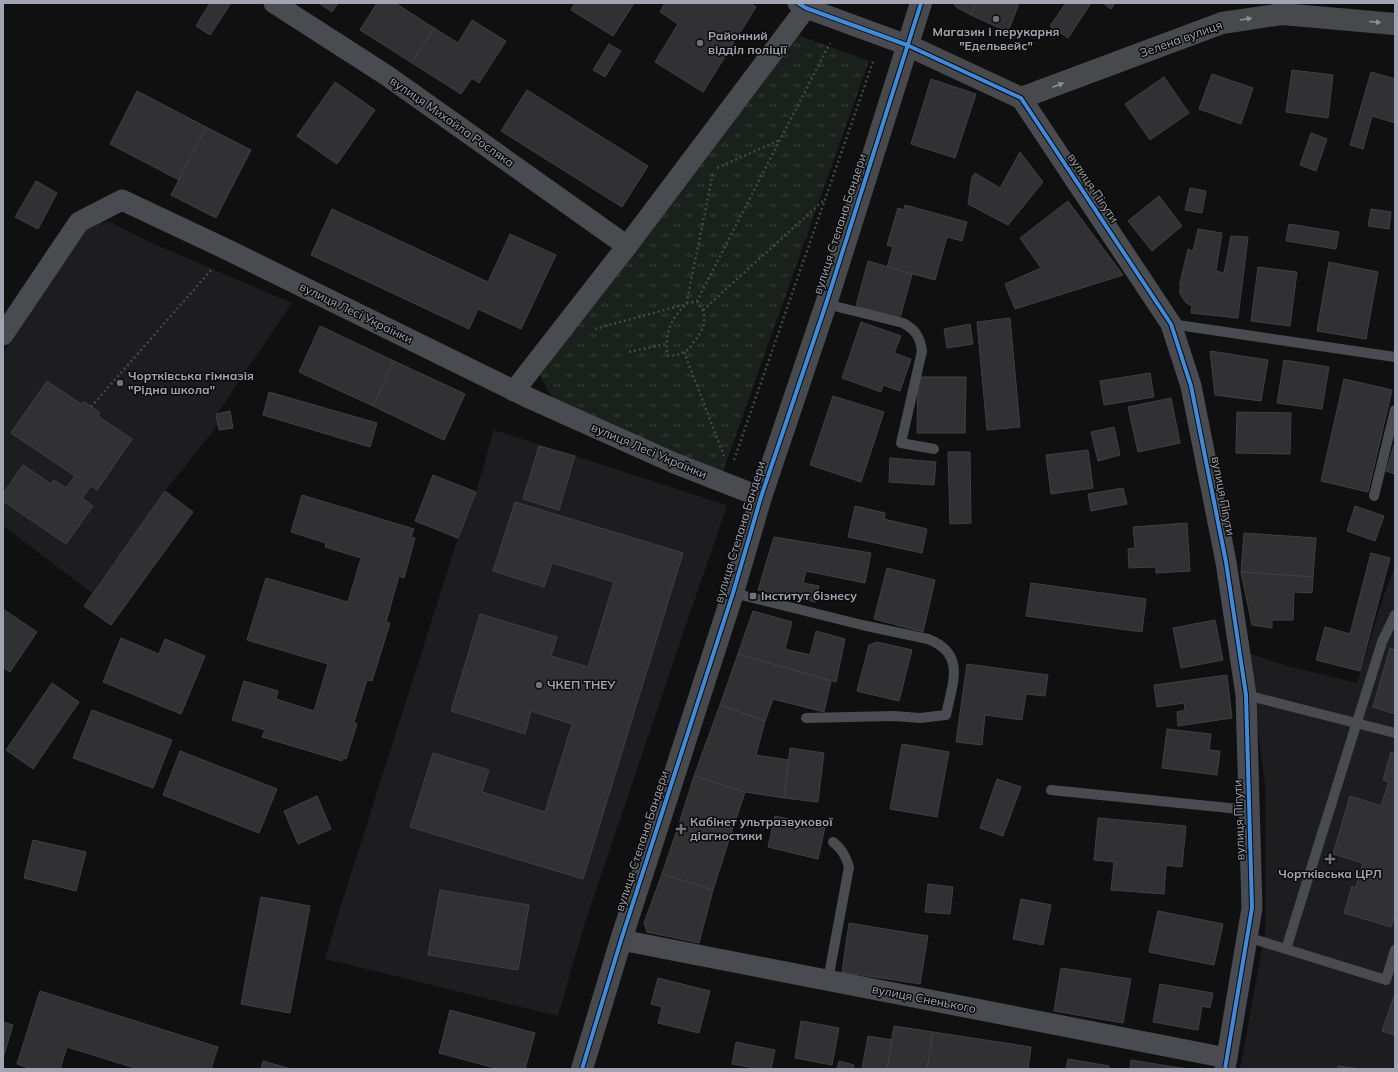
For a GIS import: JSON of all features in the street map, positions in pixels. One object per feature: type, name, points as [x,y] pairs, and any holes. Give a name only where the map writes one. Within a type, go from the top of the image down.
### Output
[{"type":"street","name":"вулиця Михайла Росляка","points":[[274,3],[386,75],[627,246]]},
{"type":"street","name":"вулиця Степана Бандери","points":[[582,1069],[621,940],[733,593],[761,497],[826,304],[907,46],[922,3]]},
{"type":"street","points":[[514,391],[627,246],[802,6],[907,46],[1021,98]]},
{"type":"street","name":"Зелена вулиця","points":[[1021,98],[1222,23],[1282,14],[1395,24]]},
{"type":"street","name":"вулиця Пігути","points":[[1021,98],[1171,324],[1191,386],[1225,554],[1246,695],[1252,908],[1226,1063]]},
{"type":"street","name":"вулиця Лесі Українки","points":[[3,335],[79,222],[122,200],[228,250],[514,391],[674,463],[728,478],[761,497]]},
{"type":"street","name":"вулиця Сненького","points":[[621,940],[828,980],[1226,1063]]},
{"type":"lane","points":[[826,304],[903,324],[916,332],[922,351],[901,443],[934,449]]},
{"type":"lane","points":[[1171,324],[1395,357]]},
{"type":"lane","points":[[1374,496],[1395,410]]},
{"type":"lane","points":[[733,593],[862,625],[928,639],[939,643],[952,657],[955,672],[946,715],[920,718],[894,716],[806,718]]},
{"type":"lane","points":[[1286,949],[1382,642],[1395,614]]},
{"type":"lane","points":[[1246,695],[1395,733]]},
{"type":"lane","points":[[1051,790],[1249,810]]},
{"type":"lane","points":[[828,980],[848,867],[845,855],[833,842]]},
{"type":"lane","points":[[1247,937],[1386,980],[1395,950]]},
{"type":"path","points":[[591,330],[697,302],[841,21]]},
{"type":"path","points":[[728,478],[874,57]]},
{"type":"path","points":[[697,302],[703,310],[705,319],[698,337],[691,347],[684,352],[674,356],[667,355],[667,332],[678,311],[686,305],[714,170],[780,140]]},
{"type":"path","points":[[703,310],[825,198]]},
{"type":"path","points":[[91,407],[228,250]]},
{"type":"path","points":[[629,352],[666,344]]},
{"type":"path","points":[[684,352],[728,478]]},
{"type":"shaded area","name":"Чортківська гімназія \"Рідна школа\"","points":[[110,222],[152,243],[292,303],[217,414],[218,425],[165,491],[92,593],[3,526],[3,353],[68,253],[84,225]]},
{"type":"shaded area","name":"ЧКЕП ТНЕУ","points":[[494,430],[727,505],[585,922],[558,1016],[325,959],[458,538],[476,492]]},
{"type":"shaded area","name":"Чортківська ЦРЛ","points":[[1395,566],[1395,1069],[1240,1069],[1265,932],[1265,785],[1248,653],[1288,666],[1357,683],[1383,598]]},
{"type":"green space","points":[[792,33],[869,61],[722,474],[560,406],[548,391],[540,375],[658,212]]},
{"type":"building","points":[[210,3],[231,3],[210,35],[196,26]]},
{"type":"building","points":[[319,3],[338,3],[332,12]]},
{"type":"building","points":[[377,3],[395,3],[434,28],[412,63],[360,30]]},
{"type":"building","points":[[575,3],[634,3],[613,36],[571,10]]},
{"type":"building","name":"Районний відділ поліції","points":[[665,3],[749,3],[756,7],[703,92],[655,62],[678,24],[660,12]]},
{"type":"building","points":[[954,3],[976,3],[971,15],[956,7]]},
{"type":"building","name":"Магазин і перукарня \"Едельвейс\"","points":[[976,3],[1019,3],[1008,32],[971,15]]},
{"type":"building","points":[[1066,3],[1091,3],[1068,38],[1050,26]]},
{"type":"building","points":[[1103,3],[1115,3],[1111,9]]},
{"type":"building","points":[[472,20],[506,41],[479,83],[472,78],[461,94],[412,63],[434,28],[458,43]]},
{"type":"building","points":[[609,44],[621,51],[605,77],[593,70]]},
{"type":"building","points":[[1292,70],[1333,75],[1328,118],[1286,112]]},
{"type":"building","points":[[1371,72],[1395,79],[1395,123],[1372,116],[1363,149],[1350,145]]},
{"type":"building","points":[[1212,74],[1253,88],[1241,124],[1199,109]]},
{"type":"building","points":[[1164,77],[1189,113],[1150,140],[1125,104]]},
{"type":"building","points":[[931,79],[976,94],[955,158],[911,144]]},
{"type":"building","points":[[335,82],[375,110],[337,164],[297,136]]},
{"type":"building","points":[[527,90],[648,166],[622,207],[501,131]]},
{"type":"building","points":[[137,91],[206,127],[179,180],[110,144]]},
{"type":"building","points":[[206,127],[251,150],[216,218],[171,195]]},
{"type":"building","points":[[1311,133],[1327,139],[1316,171],[1300,165]]},
{"type":"building","points":[[1020,152],[1043,182],[1008,225],[968,204],[972,177],[975,173],[1000,188]]},
{"type":"building","points":[[36,181],[57,193],[38,229],[15,217]]},
{"type":"building","points":[[1190,188],[1206,191],[1202,213],[1185,210]]},
{"type":"building","points":[[1159,196],[1182,226],[1152,251],[1128,221]]},
{"type":"building","points":[[1068,201],[1123,275],[1015,309],[1005,284],[1041,268],[1020,238]]},
{"type":"building","points":[[905,205],[967,222],[962,241],[947,237],[935,280],[887,267],[893,247],[887,245],[898,208],[904,210]]},
{"type":"building","points":[[332,209],[488,282],[510,234],[556,255],[521,329],[478,309],[469,329],[311,255]]},
{"type":"building","points":[[1371,209],[1391,212],[1389,229],[1368,226]]},
{"type":"building","points":[[1289,224],[1339,232],[1336,249],[1286,241]]},
{"type":"building","points":[[1198,229],[1222,233],[1216,271],[1224,273],[1231,236],[1248,237],[1238,318],[1191,313],[1192,306],[1186,303],[1180,294],[1180,283],[1188,249],[1193,251]]},
{"type":"building","points":[[868,261],[912,274],[900,318],[856,306]]},
{"type":"building","points":[[1329,262],[1378,272],[1366,339],[1317,331]]},
{"type":"building","points":[[1258,267],[1297,272],[1290,326],[1251,321]]},
{"type":"building","points":[[1010,318],[1020,427],[987,430],[977,322]]},
{"type":"building","points":[[861,322],[901,336],[894,353],[911,359],[900,391],[883,385],[881,392],[842,378]]},
{"type":"building","points":[[970,324],[973,344],[947,348],[944,329]]},
{"type":"building","points":[[320,326],[394,361],[373,406],[299,372]]},
{"type":"building","points":[[1210,351],[1268,360],[1261,401],[1215,395]]},
{"type":"building","points":[[1284,360],[1329,367],[1322,409],[1277,403]]},
{"type":"building","points":[[394,361],[465,394],[444,440],[373,406]]},
{"type":"building","points":[[1150,373],[1154,397],[1104,405],[1100,381]]},
{"type":"building","points":[[918,377],[966,377],[965,433],[917,433]]},
{"type":"building","points":[[1344,379],[1392,390],[1368,492],[1321,481]]},
{"type":"building","points":[[47,381],[81,404],[83,402],[86,403],[100,413],[98,416],[132,439],[97,490],[91,486],[82,498],[93,506],[66,544],[3,501],[3,494],[23,465],[51,484],[54,480],[66,488],[75,476],[11,433]]},
{"type":"building","points":[[269,392],[377,423],[370,447],[263,415]]},
{"type":"building","points":[[833,396],[884,412],[861,482],[810,465]]},
{"type":"building","points":[[1171,398],[1180,443],[1138,452],[1128,407]]},
{"type":"building","points":[[230,411],[233,428],[219,430],[216,414]]},
{"type":"building","points":[[1237,412],[1291,413],[1290,454],[1236,453]]},
{"type":"building","points":[[1114,427],[1120,455],[1098,461],[1091,432]]},
{"type":"building","points":[[1395,442],[1395,474],[1386,471]]},
{"type":"building","points":[[539,446],[575,456],[559,510],[523,499]]},
{"type":"building","points":[[1088,450],[1093,488],[1051,494],[1046,455]]},
{"type":"building","points":[[948,452],[970,452],[971,523],[950,524]]},
{"type":"building","points":[[890,458],[936,462],[934,485],[889,482]]},
{"type":"building","points":[[433,475],[476,492],[458,538],[415,521]]},
{"type":"building","points":[[1123,488],[1127,504],[1091,511],[1088,494]]},
{"type":"building","points":[[165,491],[193,512],[111,625],[84,606]]},
{"type":"building","points":[[302,495],[414,529],[411,537],[415,538],[404,578],[399,576],[386,622],[390,623],[372,681],[367,680],[354,722],[357,724],[346,759],[343,758],[342,761],[262,737],[265,730],[232,720],[244,681],[278,691],[276,699],[314,711],[328,664],[247,640],[266,578],[348,602],[361,558],[325,547],[326,543],[291,532]]},
{"type":"building","points":[[515,502],[683,553],[583,879],[410,827],[433,753],[489,770],[482,792],[545,812],[572,724],[531,711],[525,734],[451,711],[480,614],[557,637],[551,656],[588,667],[614,582],[552,563],[544,587],[493,571]]},
{"type":"building","points":[[855,506],[885,513],[884,519],[927,529],[922,553],[848,537]]},
{"type":"building","points":[[1355,506],[1384,516],[1375,541],[1347,531]]},
{"type":"building","points":[[1187,523],[1190,571],[1156,573],[1156,567],[1129,568],[1128,549],[1135,548],[1133,527]]},
{"type":"building","points":[[1244,533],[1316,538],[1313,577],[1241,572]]},
{"type":"building","points":[[774,537],[871,553],[865,583],[806,571],[803,583],[819,586],[816,602],[758,590]]},
{"type":"building","points":[[1371,553],[1390,558],[1360,671],[1316,660],[1325,627],[1350,634]]},
{"type":"building","points":[[887,568],[935,580],[923,632],[874,619]]},
{"type":"building","points":[[1241,572],[1313,577],[1312,593],[1294,592],[1293,620],[1272,620],[1272,628],[1252,625]]},
{"type":"building","points":[[1031,583],[1146,599],[1142,632],[1026,616]]},
{"type":"building","points":[[3,609],[37,632],[10,672],[3,667]]},
{"type":"building","points":[[753,611],[792,622],[785,649],[810,655],[816,631],[845,639],[836,682],[738,654]]},
{"type":"building","points":[[1215,620],[1223,660],[1181,668],[1173,628]]},
{"type":"building","points":[[121,638],[159,654],[165,639],[205,656],[181,714],[103,682]]},
{"type":"building","points":[[877,642],[912,650],[899,701],[857,691],[869,645]]},
{"type":"building","points":[[1390,648],[1395,650],[1395,714],[1373,707]]},
{"type":"building","points":[[738,654],[831,681],[824,712],[773,699],[765,721],[720,705]]},
{"type":"building","points":[[967,664],[1048,675],[1045,696],[1026,694],[1022,720],[985,715],[982,745],[956,742]]},
{"type":"building","points":[[1227,675],[1232,718],[1178,726],[1177,712],[1185,710],[1184,703],[1157,707],[1154,685]]},
{"type":"building","points":[[52,683],[79,702],[33,769],[6,750]]},
{"type":"building","points":[[720,705],[765,721],[756,755],[789,760],[784,798],[745,792],[694,776]]},
{"type":"building","points":[[92,710],[172,740],[153,788],[73,758]]},
{"type":"building","points":[[1167,729],[1211,734],[1209,750],[1220,751],[1217,775],[1162,768]]},
{"type":"building","points":[[902,744],[949,752],[937,817],[890,809]]},
{"type":"building","points":[[790,748],[824,753],[818,802],[784,798]]},
{"type":"building","points":[[180,751],[277,789],[259,833],[163,795]]},
{"type":"building","points":[[1391,752],[1395,754],[1395,914],[1391,927],[1344,913],[1352,886],[1356,887],[1363,863],[1333,854],[1350,796],[1381,806],[1389,782],[1383,780]]},
{"type":"building","points":[[694,776],[745,792],[728,843],[678,827]]},
{"type":"building","points":[[997,779],[1021,787],[1003,836],[980,828]]},
{"type":"building","points":[[317,796],[331,829],[298,844],[284,811]]},
{"type":"building","points":[[775,816],[825,827],[818,859],[768,847]]},
{"type":"building","points":[[1098,818],[1186,826],[1182,867],[1166,865],[1164,894],[1111,890],[1114,862],[1094,860]]},
{"type":"building","points":[[678,827],[728,843],[713,890],[662,874]]},
{"type":"building","points":[[33,840],[86,852],[76,891],[24,878]]},
{"type":"building","points":[[662,874],[713,890],[699,943],[647,932],[644,923]]},
{"type":"building","points":[[928,884],[953,887],[950,914],[925,912]]},
{"type":"building","points":[[440,890],[529,905],[518,970],[428,955]]},
{"type":"building","points":[[261,897],[310,906],[290,1013],[241,1004]]},
{"type":"building","points":[[1021,899],[1051,905],[1043,945],[1013,939]]},
{"type":"building","points":[[1158,911],[1223,924],[1214,965],[1149,952]]},
{"type":"building","points":[[849,923],[928,936],[920,984],[842,972]]},
{"type":"building","points":[[1061,968],[1131,979],[1123,1023],[1054,1011]]},
{"type":"building","points":[[658,978],[710,991],[699,1033],[658,1023],[662,1007],[651,1004]]},
{"type":"building","points":[[1160,984],[1213,993],[1210,1008],[1202,1006],[1198,1030],[1153,1022]]},
{"type":"building","points":[[40,991],[218,1047],[211,1069],[138,1069],[67,1047],[60,1069],[32,1069],[17,1064]]},
{"type":"building","points":[[1395,993],[1395,1035],[1382,1031]]},
{"type":"building","points":[[450,1010],[535,1033],[525,1069],[499,1069],[439,1053]]},
{"type":"building","points":[[801,1021],[839,1028],[832,1065],[795,1058]]},
{"type":"building","points":[[3,1022],[13,1025],[3,1058]]},
{"type":"building","points":[[894,1026],[933,1032],[927,1069],[887,1069]]},
{"type":"building","points":[[933,1032],[1031,1047],[1028,1069],[927,1069]]},
{"type":"building","points":[[868,1036],[892,1040],[887,1069],[862,1069]]},
{"type":"building","points":[[736,1042],[775,1050],[771,1069],[761,1069],[732,1064]]},
{"type":"building","points":[[1068,1059],[1109,1066],[1109,1069],[1066,1069]]},
{"type":"building","points":[[1131,1060],[1168,1066],[1168,1069],[1130,1069]]},
{"type":"building","points":[[263,1061],[291,1069],[261,1069]]},
{"type":"building","points":[[839,1061],[854,1065],[853,1069],[837,1069]]},
{"type":"building","points":[[1168,1066],[1189,1069],[1168,1069]]},
{"type":"building","points":[[1338,1066],[1361,1069],[1338,1069]]},
{"type":"cycle path","points":[[798,3],[806,8],[907,45],[1021,98],[1171,324],[1191,386],[1226,562],[1246,695],[1252,908],[1225,1069]]},
{"type":"cycle path","points":[[582,1069],[621,940],[733,593],[761,497],[826,304],[921,3]]},
{"type":"place","name":"Магазин і перукарня \"Едельвейс\"","points":[[996,19]]},
{"type":"place","name":"Районний відділ поліції","points":[[700,43]]},
{"type":"place","name":"Чортківська гімназія \"Рідна школа\"","points":[[120,383]]},
{"type":"place","name":"Інститут бізнесу","points":[[753,596]]},
{"type":"place","name":"ЧКЕП ТНЕУ","points":[[539,685]]},
{"type":"place","name":"Кабінет ультразвукової діагностики","points":[[681,829]]},
{"type":"place","name":"Чортківська ЦРЛ","points":[[1330,859]]}]
